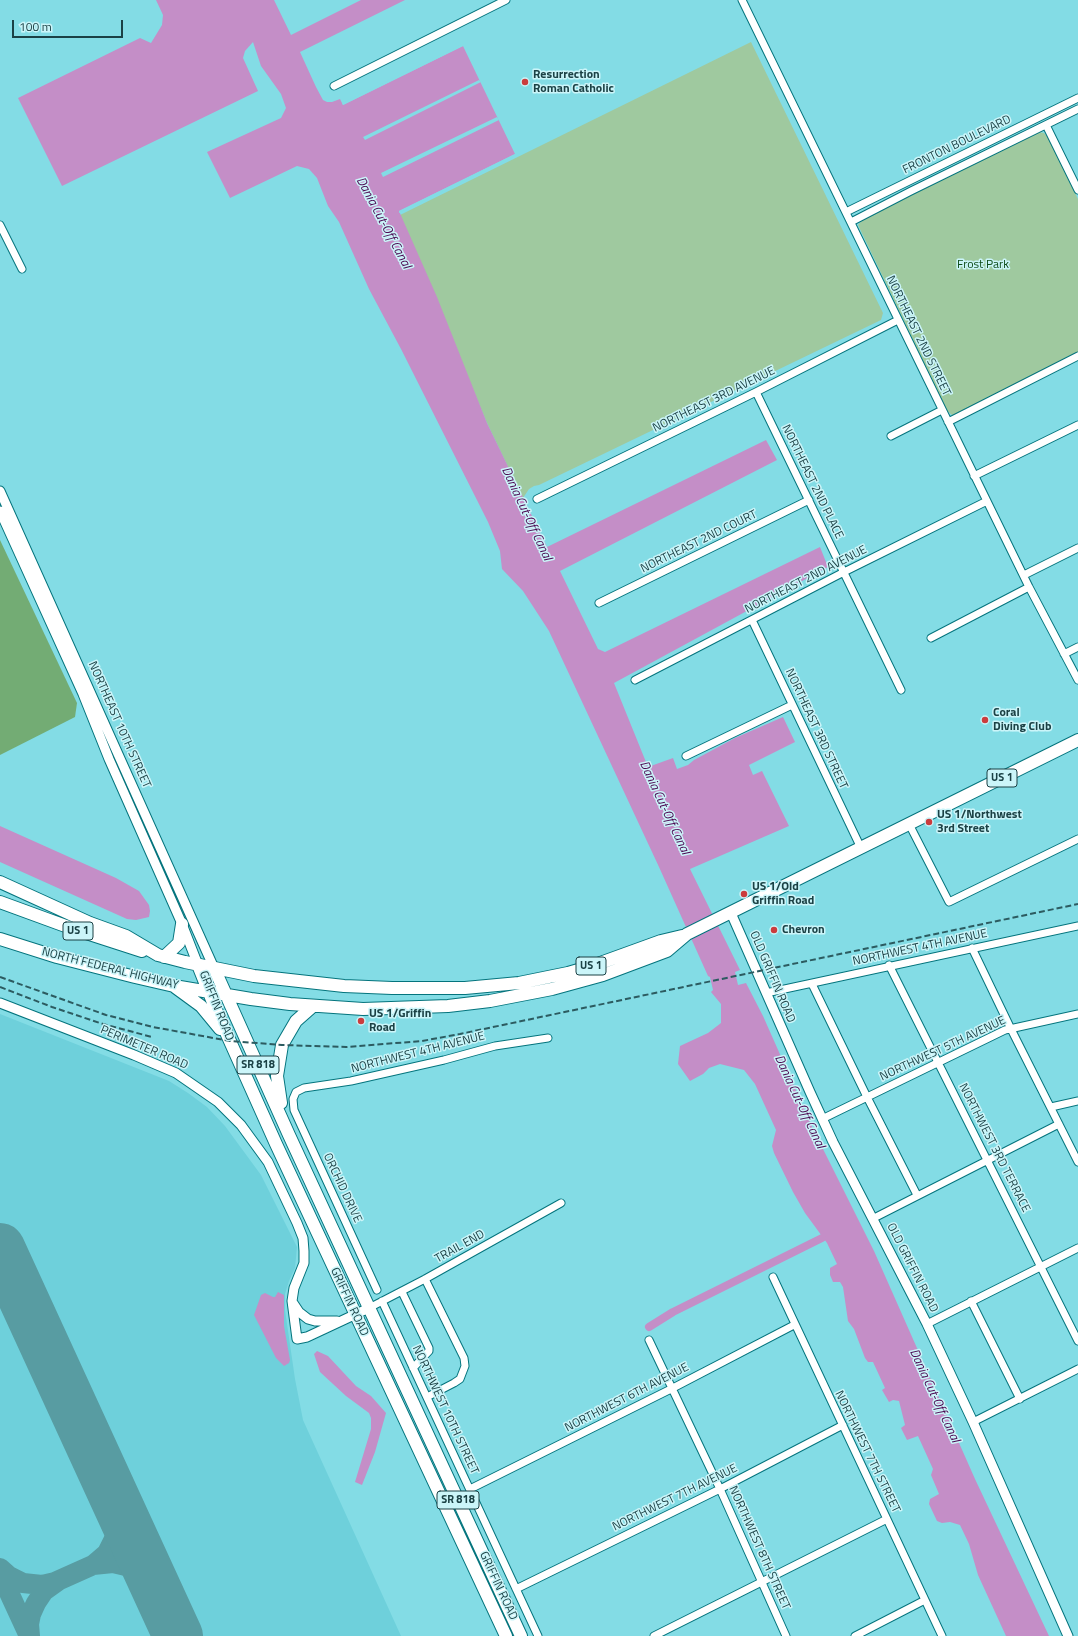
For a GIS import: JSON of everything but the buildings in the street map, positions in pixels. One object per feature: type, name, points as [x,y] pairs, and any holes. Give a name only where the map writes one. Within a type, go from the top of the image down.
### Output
[{"type":"main road","name":"NORTH FEDERAL HIGHWAY","points":[[0,902],[97,937],[161,956],[254,976],[344,986],[418,988],[492,986],[519,983],[568,973],[618,958],[661,941],[687,934],[1078,740]]},
{"type":"main road","points":[[0,882],[90,923],[126,936],[161,956],[179,943],[182,924]]},
{"type":"main road","name":"NORTH FEDERAL HIGHWAY","points":[[0,939],[63,959],[174,986],[226,995],[313,1006],[363,1009],[427,1008],[490,1001],[552,989],[603,975],[667,951],[687,934]]},
{"type":"main road","name":"GRIFFIN ROAD","points":[[198,965],[230,1041],[355,1314],[506,1636]]},
{"type":"main road","name":"GRIFFIN ROAD","points":[[214,968],[289,1136],[521,1636]]},
{"type":"main road","points":[[174,986],[201,1006],[230,1041]]},
{"type":"main road","points":[[289,1136],[277,1084],[279,1057],[282,1045],[291,1027],[313,1006]]},
{"type":"street","name":"NORTHEAST 2ND STREET","points":[[742,0],[974,476],[1029,587],[1078,680]]},
{"type":"street","points":[[334,86],[502,1]]},
{"type":"street","name":"FRONTON BOULEVARD","points":[[846,212],[1078,98]]},
{"type":"street","name":"FRONTON BOULEVARD","points":[[850,222],[1078,109]]},
{"type":"street","points":[[1046,125],[1078,190]]},
{"type":"street","points":[[0,225],[22,270]]},
{"type":"street","name":"NORTHEAST 3RD AVENUE","points":[[537,499],[756,392],[898,320]]},
{"type":"street","points":[[948,422],[1078,356]]},
{"type":"street","name":"NORTHEAST 2ND PLACE","points":[[756,392],[901,690]]},
{"type":"street","points":[[891,436],[942,410]]},
{"type":"street","points":[[974,476],[1078,425]]},
{"type":"street","name":"NORTHEAST 10TH STREET","points":[[0,492],[4,510],[214,968]]},
{"type":"street","points":[[0,500],[4,510]]},
{"type":"street","name":"NORTHEAST 2ND COURT","points":[[599,603],[809,500]]},
{"type":"street","name":"NORTHEAST 2ND AVENUE","points":[[635,680],[844,572],[987,501]]},
{"type":"street","points":[[1024,575],[1078,548]]},
{"type":"street","points":[[931,638],[1029,587]]},
{"type":"street","name":"NORTHEAST 3RD STREET","points":[[752,620],[861,848]]},
{"type":"street","points":[[1064,654],[1078,647]]},
{"type":"street","name":"NORTHEAST 10TH STREET","points":[[71,657],[127,802],[182,924],[198,965]]},
{"type":"street","points":[[686,756],[792,705]]},
{"type":"street","points":[[909,824],[949,902],[1078,839]]},
{"type":"street","name":"OLD GRIFFIN ROAD","points":[[731,913],[822,1119],[927,1324],[973,1422],[1068,1636]]},
{"type":"street","name":"NORTHWEST 4TH AVENUE","points":[[766,993],[812,984],[889,965],[1078,926]]},
{"type":"street","points":[[972,948],[1078,1162]]},
{"type":"street","name":"NORTHWEST 3RD TERRACE","points":[[889,965],[1078,1341]]},
{"type":"street","points":[[812,984],[917,1195]]},
{"type":"street","points":[[490,1001],[492,986]]},
{"type":"street","name":"PERIMETER ROAD","points":[[0,1003],[161,1066],[191,1082],[218,1102],[252,1138],[268,1162],[303,1238],[304,1263],[294,1288],[292,1301],[297,1339],[307,1337],[369,1308]]},
{"type":"street","name":"NORTHWEST 5TH AVENUE","points":[[822,1119],[1000,1032],[1078,1014]]},
{"type":"street","name":"NORTHWEST 4TH AVENUE","points":[[294,1095],[299,1090],[304,1088],[351,1081],[444,1060],[495,1046],[548,1038]]},
{"type":"street","name":"ORCHID DRIVE","points":[[294,1095],[294,1110],[377,1290]]},
{"type":"street","points":[[1051,1107],[1078,1101]]},
{"type":"street","points":[[874,1218],[1060,1124]]},
{"type":"street","name":"TRAIL END","points":[[369,1308],[402,1292],[561,1203]]},
{"type":"street","points":[[927,1324],[1078,1248]]},
{"type":"street","name":"NORTHWEST 7TH STREET","points":[[773,1278],[942,1636]]},
{"type":"street","points":[[425,1279],[464,1358],[465,1366],[460,1379],[427,1397]]},
{"type":"street","points":[[402,1292],[430,1348],[413,1368]]},
{"type":"street","name":"PERIMETER ROAD","points":[[292,1301],[299,1312],[308,1319],[320,1322],[340,1321]]},
{"type":"street","name":"NORTHWEST 10TH STREET","points":[[382,1301],[538,1636]]},
{"type":"street","points":[[971,1301],[1020,1399]]},
{"type":"street","name":"NORTHWEST 6TH AVENUE","points":[[470,1489],[671,1389],[794,1325]]},
{"type":"street","name":"NORTHWEST 8TH STREET","points":[[649,1340],[671,1389],[720,1488],[786,1636]]},
{"type":"street","points":[[973,1422],[1078,1369]]},
{"type":"street","name":"NORTHWEST 7TH AVENUE","points":[[516,1589],[843,1425]]},
{"type":"street","points":[[654,1636],[887,1519]]},
{"type":"street","points":[[855,1636],[925,1600]]},
{"type":"shaded area","points":[[0,1014],[169,1081],[207,1107],[225,1126],[261,1175],[297,1247],[295,1268],[285,1294],[285,1310],[295,1379],[303,1420],[401,1636],[0,1636]]},
{"type":"green space","points":[[751,42],[883,313],[881,320],[539,485],[534,486],[529,489],[523,498],[487,423],[400,215]]},
{"type":"green space","name":"Frost Park","points":[[1039,132],[1044,133],[1047,136],[1078,199],[1078,353],[957,414],[952,415],[947,411],[858,225],[865,217]]},
{"type":"green space","points":[[0,540],[77,703],[75,717],[0,755]]},
{"type":"water","name":"Dania Cut-Off Canal","points":[[156,0],[274,0],[291,35],[361,0],[405,0],[300,52],[323,100],[332,102],[340,99],[343,105],[463,46],[515,154],[399,211],[437,297],[487,423],[547,547],[766,440],[777,460],[560,571],[598,649],[605,652],[820,547],[828,567],[614,683],[648,767],[673,758],[677,769],[688,765],[694,760],[735,738],[783,717],[795,742],[749,765],[753,775],[762,771],[789,826],[690,869],[740,970],[735,972],[738,985],[746,983],[763,1016],[814,1131],[874,1251],[975,1479],[1049,1636],[1006,1636],[978,1575],[969,1544],[960,1525],[950,1522],[942,1523],[937,1521],[929,1504],[930,1499],[939,1494],[931,1475],[933,1469],[918,1436],[907,1440],[901,1428],[905,1425],[899,1401],[893,1400],[889,1402],[882,1390],[885,1388],[873,1362],[868,1362],[865,1358],[854,1329],[848,1321],[843,1287],[840,1282],[833,1282],[830,1275],[830,1268],[837,1264],[827,1243],[805,1213],[793,1192],[774,1153],[772,1146],[776,1130],[755,1084],[744,1070],[720,1064],[709,1068],[703,1074],[690,1081],[678,1064],[680,1046],[708,1033],[721,1023],[721,1004],[711,992],[713,990],[710,977],[708,976],[549,631],[523,591],[502,569],[500,551],[488,522],[401,349],[369,289],[339,222],[328,206],[317,178],[309,169],[297,166],[230,198],[207,152],[281,118],[286,108],[281,94],[261,66],[253,42],[245,51],[243,58],[258,91],[62,186],[18,98],[140,38],[151,43],[162,25],[163,15]]},
{"type":"water","points":[[0,826],[116,878],[139,891],[149,905],[149,917],[136,920],[127,919],[0,862]]},
{"type":"water","points":[[278,1292],[284,1295],[284,1326],[290,1360],[289,1363],[284,1366],[276,1358],[254,1315],[261,1295],[265,1293],[275,1297]]},
{"type":"water","points":[[317,1351],[328,1356],[356,1386],[371,1396],[386,1413],[375,1452],[362,1485],[355,1482],[371,1429],[371,1418],[369,1413],[346,1396],[320,1372],[314,1354]]},
{"type":"pier","points":[[462,44],[463,46],[343,105],[342,103]]},
{"type":"pier","points":[[479,80],[481,82],[365,140],[363,137]]},
{"type":"pier","points":[[497,117],[499,120],[383,177],[381,173]]},
{"type":"pier","points":[[515,154],[516,156],[399,213],[399,211]]},
{"type":"waterway","points":[[649,1327],[673,1312],[822,1238]]},
{"type":"taxiway","points":[[0,1568],[9,1576],[23,1583],[42,1585],[55,1582],[93,1565],[107,1553],[117,1533],[118,1517],[113,1495]]},
{"type":"taxiway","points":[[93,1565],[113,1563],[130,1567],[146,1578],[158,1593]]},
{"type":"taxiway","points":[[0,1573],[29,1636]]},
{"type":"taxiway","points":[[30,1636],[29,1624],[31,1614],[36,1603],[44,1591],[58,1581]]},
{"type":"runway","points":[[0,1248],[178,1636]]},
{"type":"railway","points":[[0,977],[106,1015],[153,1027],[230,1041],[282,1045],[346,1047],[422,1041],[460,1034],[1078,904]]},
{"type":"railway","points":[[0,987],[52,1007],[103,1024],[152,1037]]},
{"type":"place","name":"Resurrection Roman Catholic","points":[[525,82]]},
{"type":"place","name":"Coral Diving Club","points":[[985,720]]},
{"type":"place","name":"US 1/Northwest 3rd Street","points":[[929,822]]},
{"type":"place","name":"US 1/Old Griffin Road","points":[[744,894]]},
{"type":"place","name":"Chevron","points":[[774,930]]},
{"type":"place","name":"US 1/Griffin Road","points":[[361,1021]]}]
